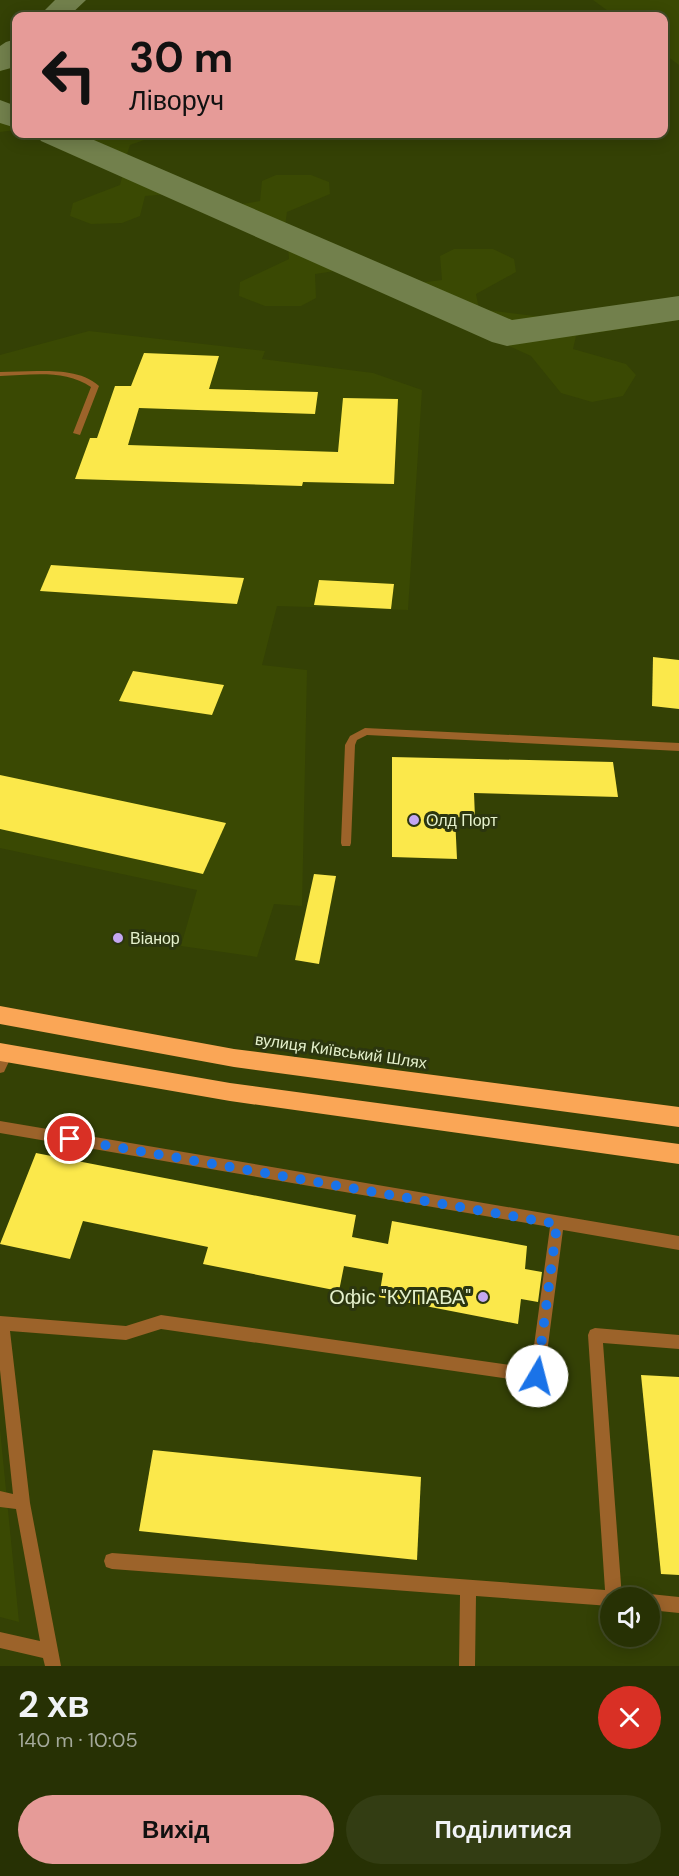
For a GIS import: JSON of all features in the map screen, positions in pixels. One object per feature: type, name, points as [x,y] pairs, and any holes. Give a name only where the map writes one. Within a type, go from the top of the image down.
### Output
[{"type":"highway","name":"вулиця Київський Шлях","points":[[0,1015],[234,1058],[679,1118]]},
{"type":"highway","points":[[2,1058],[679,1154]]},
{"type":"lane","points":[[0,374],[72,375],[88,380],[95,386],[77,434]]},
{"type":"lane","points":[[346,843],[350,745],[353,738],[365,731],[679,747]]},
{"type":"lane","points":[[0,1127],[679,1244]]},
{"type":"lane","points":[[51,1658],[22,1503],[1,1323],[126,1333],[161,1322],[537,1376],[557,1224]]},
{"type":"lane","points":[[611,1587],[595,1335],[679,1342]]},
{"type":"lane","points":[[0,1499],[22,1503]]},
{"type":"lane","points":[[112,1561],[600,1597]]},
{"type":"lane","points":[[467,1666],[468,1587]]},
{"type":"lane","points":[[660,1603],[679,1605]]},
{"type":"lane","points":[[0,1640],[51,1658]]},
{"type":"shaded area","points":[[58,0],[83,0],[69,12],[44,12]]},
{"type":"shaded area","points":[[593,0],[679,0],[679,65],[668,57],[668,12],[610,12]]},
{"type":"shaded area","points":[[12,40],[12,61],[0,72],[0,47]]},
{"type":"shaded area","points":[[0,101],[12,106],[12,130],[0,132]]},
{"type":"shaded area","points":[[42,138],[150,138],[130,145],[126,157],[236,205],[260,201],[262,181],[276,175],[311,175],[329,182],[330,194],[287,212],[285,226],[418,283],[442,280],[440,256],[454,249],[493,249],[514,259],[516,272],[476,294],[479,309],[559,319],[679,301],[679,320],[576,336],[573,349],[626,364],[636,375],[623,396],[592,402],[561,393],[531,356],[341,270],[315,274],[316,298],[301,306],[265,306],[239,296],[240,282],[289,259],[288,247],[170,194],[145,196],[140,216],[122,223],[91,224],[70,216],[73,203],[120,185],[123,173]]},
{"type":"shaded area","points":[[89,331],[265,351],[262,359],[373,373],[422,390],[408,610],[277,606],[262,665],[307,670],[302,906],[274,904],[257,957],[181,946],[197,890],[0,848],[0,355]]},
{"type":"shaded area","points":[[0,1429],[19,1622],[0,1617]]},
{"type":"building","points":[[144,353],[219,356],[209,389],[318,392],[315,414],[139,408],[128,445],[338,452],[343,398],[398,399],[394,484],[303,482],[302,486],[75,479],[90,438],[97,438],[115,386],[131,386]]},
{"type":"building","points":[[51,565],[244,578],[237,604],[40,591]]},
{"type":"building","points":[[319,580],[394,584],[391,609],[314,605]]},
{"type":"building","points":[[653,657],[679,660],[679,709],[652,706]]},
{"type":"building","points":[[133,671],[224,685],[212,715],[119,701]]},
{"type":"building","points":[[392,757],[613,762],[618,797],[474,793],[475,818],[455,817],[457,859],[392,857]]},
{"type":"building","points":[[0,775],[226,823],[203,874],[0,829]]},
{"type":"building","points":[[314,874],[336,876],[319,964],[295,960]]},
{"type":"building","points":[[36,1153],[356,1215],[352,1237],[388,1244],[392,1221],[527,1246],[525,1269],[542,1272],[538,1302],[521,1299],[518,1324],[379,1297],[383,1273],[344,1266],[339,1291],[203,1264],[208,1247],[83,1221],[70,1259],[0,1244]]},
{"type":"building","points":[[641,1375],[679,1377],[679,1575],[661,1574]]},
{"type":"building","points":[[153,1450],[421,1477],[417,1560],[139,1531]]},
{"type":"taxiway","points":[[58,12],[72,0]]},
{"type":"taxiway","points":[[0,62],[12,52]]},
{"type":"taxiway","points":[[0,110],[12,116]]},
{"type":"taxiway","points":[[62,138],[507,333],[679,308]]},
{"type":"place","name":"Олд Порт","points":[[414,820]]},
{"type":"place","name":"Віанор","points":[[118,938]]},
{"type":"place","name":"Офіс \"КУПАВА\"","points":[[483,1297]]},
{"type":"route","points":[[70,1139],[557,1224],[537,1376]]}]
